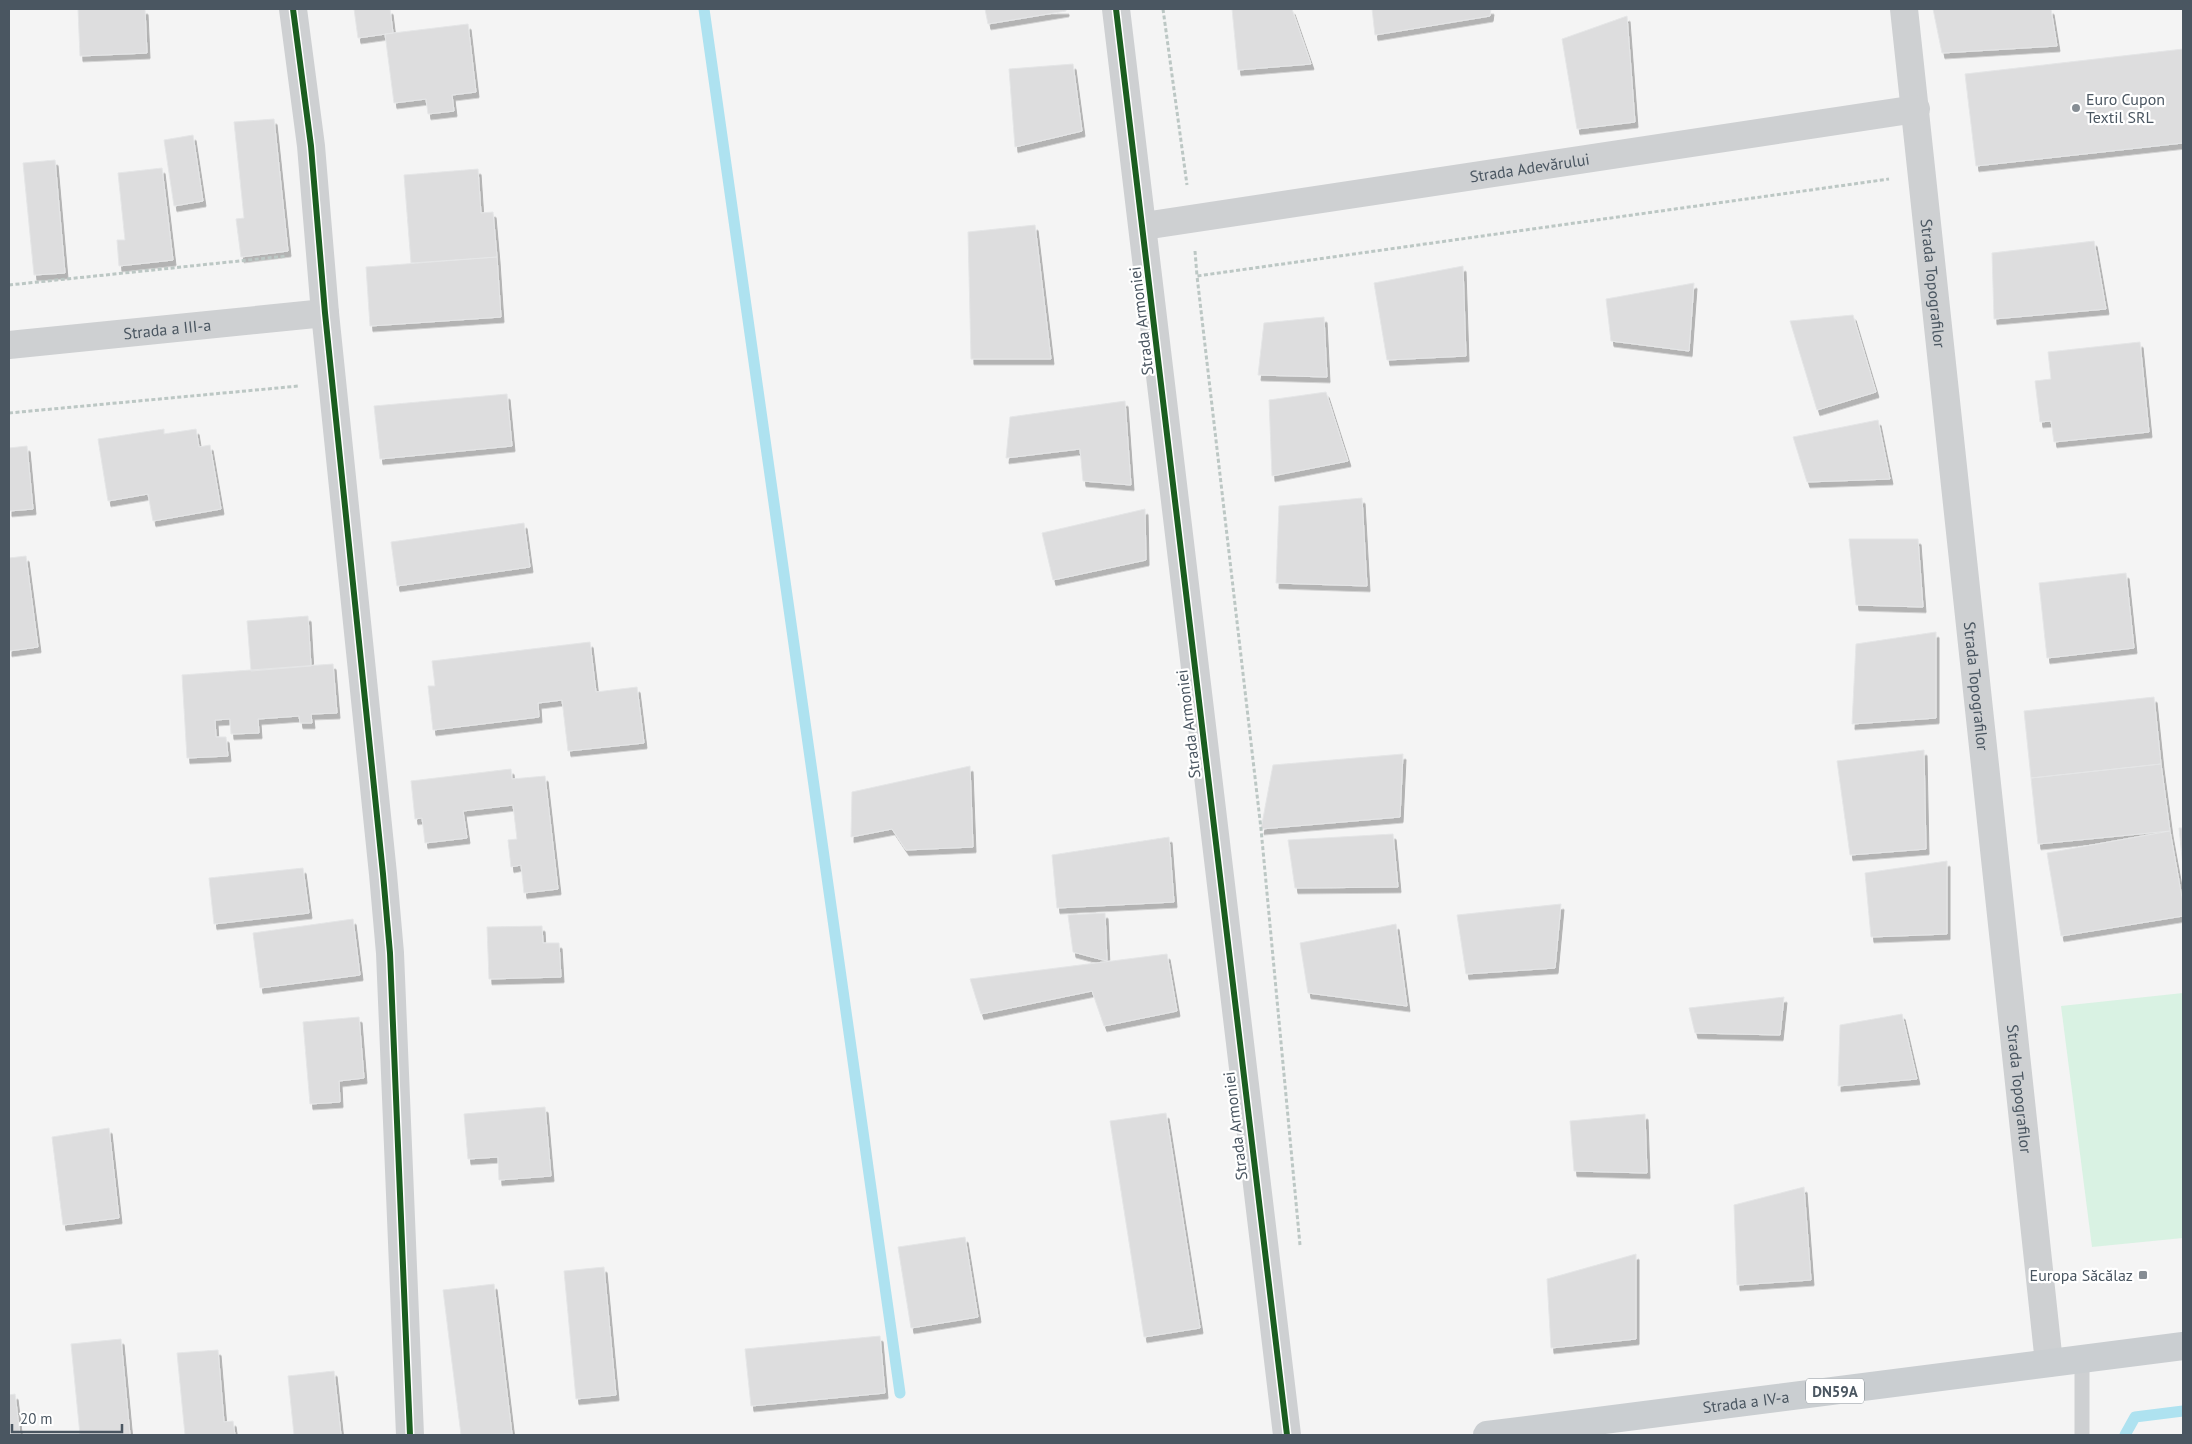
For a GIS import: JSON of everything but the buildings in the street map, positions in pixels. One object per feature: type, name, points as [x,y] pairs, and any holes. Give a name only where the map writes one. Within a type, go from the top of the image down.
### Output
[{"type":"main road","name":"Strada a IV-a","points":[[1487,1435],[2183,1346]]},
{"type":"street","points":[[293,9],[311,146],[390,953],[410,1435]]},
{"type":"street","name":"Strada Armoniei","points":[[1116,9],[1144,226],[1287,1435]]},
{"type":"street","name":"Strada Topografilor","points":[[1904,9],[2049,1363]]},
{"type":"street","name":"Strada Adevărului","points":[[1144,226],[1916,109]]},
{"type":"street","name":"Strada a III-a","points":[[9,345],[326,313]]},
{"type":"lane","points":[[2082,1359],[2082,1435]]},
{"type":"path","points":[[1163,9],[1188,192]]},
{"type":"path","points":[[1301,1253],[1261,829],[1197,276],[1890,179]]},
{"type":"path","points":[[9,285],[295,255]]},
{"type":"path","points":[[9,413],[311,385],[334,385]]},
{"type":"green space","points":[[2183,993],[2183,1238],[2092,1247],[2061,1006]]},
{"type":"waterway","points":[[704,9],[900,1393]]},
{"type":"waterway","points":[[2125,1435],[2135,1417],[2183,1411]]},
{"type":"cycle path","points":[[293,9],[311,146],[325,313],[390,953],[410,1435]]},
{"type":"cycle path","points":[[1116,9],[1287,1435]]},
{"type":"place","name":"Euro Cupon Textil SRL","points":[[2076,108]]},
{"type":"place","name":"Europa Săcălaz","points":[[2143,1275]]}]
